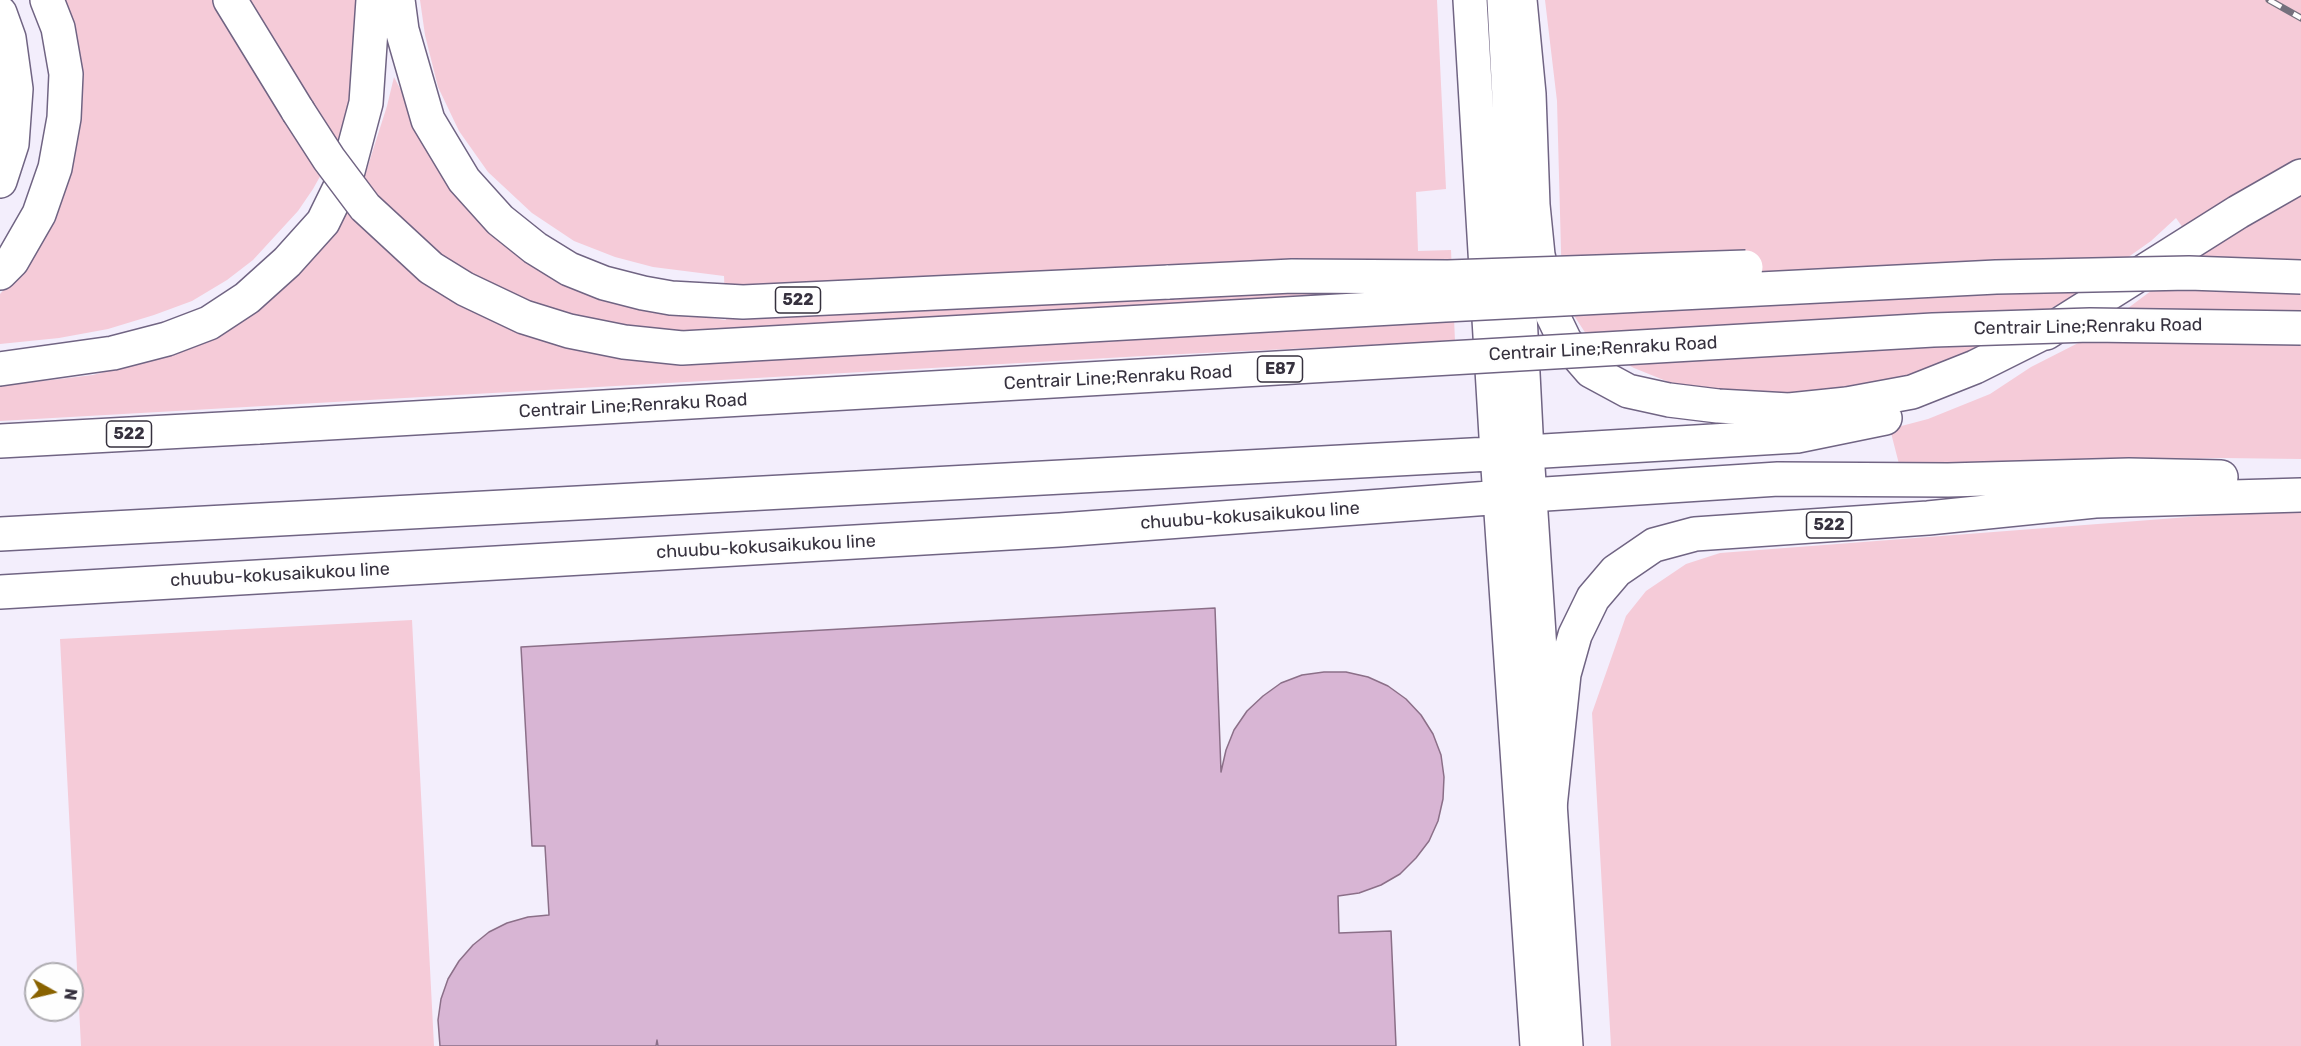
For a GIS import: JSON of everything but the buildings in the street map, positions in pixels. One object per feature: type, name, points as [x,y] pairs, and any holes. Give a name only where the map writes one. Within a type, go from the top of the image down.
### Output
[{"type":"main road","points":[[0,273],[12,261],[39,214],[55,168],[62,128],[66,74],[58,28],[47,0]]},
{"type":"main road","points":[[230,0],[329,159],[365,207],[431,268],[465,289],[524,317],[569,331],[624,342],[682,348],[1434,305],[1996,277],[2188,273],[2301,277]]},
{"type":"main road","points":[[0,369],[112,353],[167,339],[209,323],[247,298],[287,262],[323,222],[348,171],[366,103],[373,0]]},
{"type":"main road","name":"522","points":[[398,0],[402,30],[428,120],[464,180],[500,220],[535,248],[569,269],[604,283],[643,293],[710,301],[743,302],[1292,276],[1448,277],[1791,266],[1996,277]]},
{"type":"main road","points":[[1470,0],[1515,496],[1537,1046]]},
{"type":"main road","points":[[1504,0],[1512,453]]},
{"type":"main road","points":[[1520,0],[1523,12],[1529,94],[1533,205],[1538,255],[1552,314],[1565,341],[1591,371],[1628,391],[1668,400],[1718,406],[1800,409],[1846,404],[1912,392],[1975,367],[2051,329],[2238,212],[2301,176]]},
{"type":"main road","points":[[0,14],[9,38],[16,89],[12,144],[0,181]]},
{"type":"main road","name":"Centrair Line;Renraku Road","points":[[259,427],[1933,330],[2090,325],[2301,328]]},
{"type":"main road","points":[[0,534],[1797,436],[1866,424],[1922,408],[1960,392],[2003,369],[2051,329]]},
{"type":"main road","name":"522","points":[[0,441],[259,427]]},
{"type":"main road","name":"chuubu-kokusaikukou line","points":[[0,592],[1060,530],[1778,479],[1948,480],[2129,475],[2301,478]]},
{"type":"main road","name":"522","points":[[1550,807],[1564,674],[1575,635],[1593,598],[1616,571],[1654,545],[1695,534],[1928,518],[2095,501],[2301,495]]},
{"type":"main road","points":[[1515,496],[1550,807],[1566,1046]]},
{"type":"shaded area","points":[[60,0],[364,0],[346,130],[298,211],[253,260],[227,280],[192,301],[108,329],[59,338],[0,344],[0,294],[23,268],[46,229]]},
{"type":"shaded area","points":[[420,0],[1437,0],[1446,189],[1416,192],[1418,251],[1451,250],[1455,341],[1161,355],[0,421],[0,386],[93,375],[130,365],[327,240],[349,208],[365,175],[394,77],[445,175],[671,313],[726,320],[724,276],[653,267],[615,257],[574,241],[532,213],[488,172],[459,131],[438,87],[425,35]]},
{"type":"shaded area","points":[[1545,0],[2301,0],[2301,459],[2222,458],[1899,464],[1890,429],[1928,419],[1990,394],[2031,367],[2088,338],[2191,261],[2200,252],[2176,218],[2151,241],[2073,296],[1968,355],[1918,375],[1836,393],[1770,396],[1676,385],[1613,357],[1588,337],[1573,314],[1562,288],[1557,101]]},
{"type":"shaded area","points":[[2301,512],[2301,1046],[1611,1046],[1592,713],[1626,616],[1646,591],[1686,564],[1720,553],[2241,513]]},
{"type":"shaded area","points":[[412,620],[434,1046],[81,1046],[80,1022],[84,1022],[84,962],[77,962],[60,639]]},
{"type":"railway","points":[[2269,0],[2301,18]]}]
